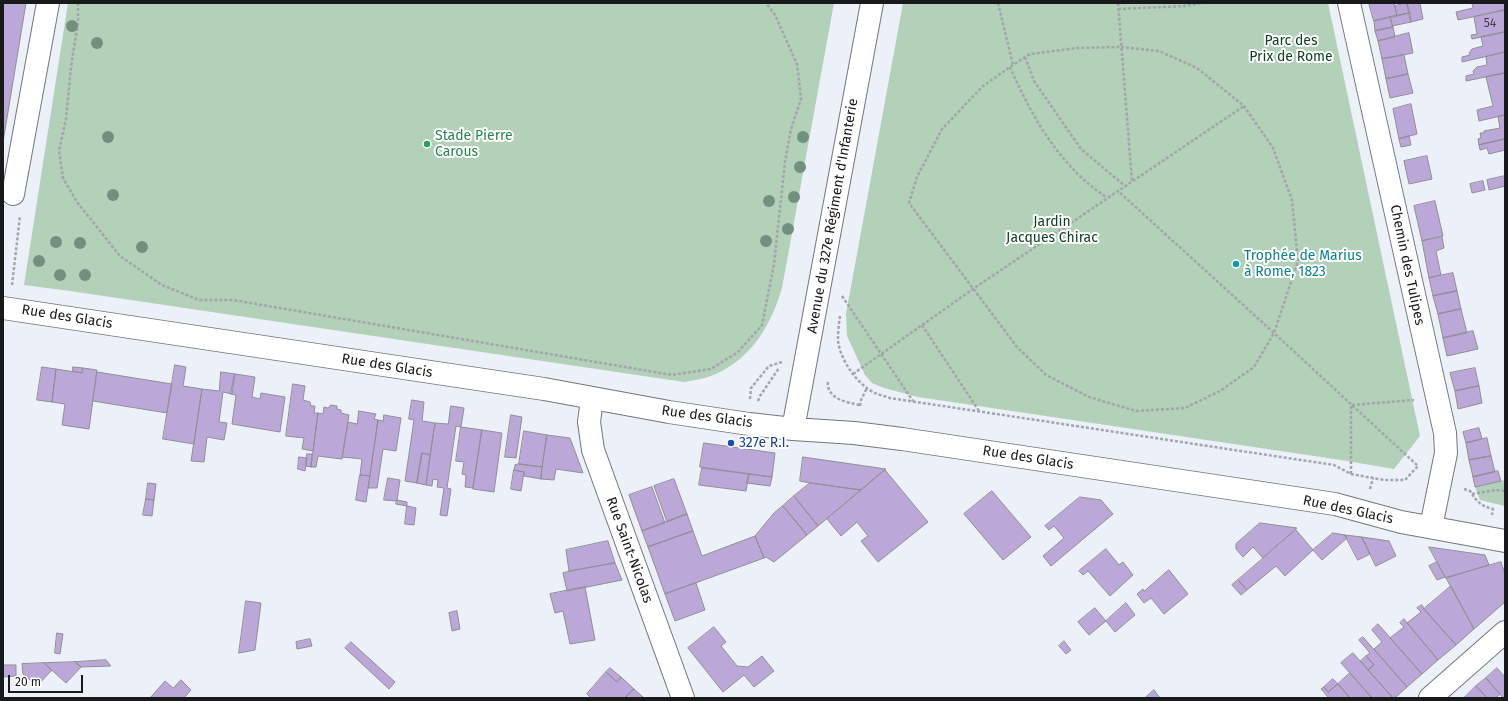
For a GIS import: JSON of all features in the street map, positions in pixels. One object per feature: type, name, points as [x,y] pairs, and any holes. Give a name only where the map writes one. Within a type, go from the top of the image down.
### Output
[{"type":"street","points":[[13,194],[48,3]]},
{"type":"street","name":"Avenue du 327e Régiment d'Infanterie","points":[[793,429],[872,3]]},
{"type":"street","name":"Chemin des Tulipes","points":[[1349,3],[1445,433],[1446,452],[1431,527]]},
{"type":"street","name":"Rue des Glacis","points":[[6,308],[544,389],[592,399],[750,424],[895,438],[1335,504],[1401,522],[1505,541]]},
{"type":"street","name":"Rue Saint-Nicolas","points":[[592,399],[589,422],[593,450],[683,698]]},
{"type":"street","points":[[1430,698],[1505,632]]},
{"type":"path","points":[[78,3],[78,22],[71,67],[66,119],[59,151],[63,178],[77,202],[120,256],[162,285],[199,300],[233,300],[672,375],[711,369],[738,352],[762,325],[774,264],[785,162],[791,129],[801,99],[797,64],[775,15],[766,3]]},
{"type":"path","points":[[998,3],[1013,65]]},
{"type":"path","points":[[1118,3],[1132,181]]},
{"type":"path","points":[[1118,9],[1185,6],[1204,3]]},
{"type":"path","points":[[1121,47],[1159,51],[1197,68],[1244,106],[1273,148],[1292,200],[1298,261],[1274,333],[1254,367],[1220,391],[1185,408],[1136,411],[1089,397],[1046,375],[1017,347],[909,203],[917,177],[942,129],[983,86],[1025,57],[1030,54],[1077,48],[1121,47]]},
{"type":"path","points":[[1025,57],[1034,81],[1080,150],[1125,186]]},
{"type":"path","points":[[1010,67],[1019,88],[1036,119],[1058,151],[1080,177],[1107,198]]},
{"type":"path","points":[[853,374],[973,289],[1244,106]]},
{"type":"path","points":[[841,310],[838,339],[843,356],[853,374],[860,382],[874,393],[890,398],[1334,465],[1351,474],[1384,480],[1405,480],[1418,466],[1118,191]]},
{"type":"path","points":[[6,308],[21,207],[13,194]]},
{"type":"path","points":[[842,303],[844,288]]},
{"type":"path","points":[[842,296],[913,402]]},
{"type":"path","points":[[922,325],[979,411]]},
{"type":"path","points":[[750,424],[751,388],[769,366],[783,362]]},
{"type":"path","points":[[860,405],[867,388]]},
{"type":"path","points":[[1351,405],[1437,398]]},
{"type":"path","points":[[1351,405],[1351,474]]},
{"type":"path","points":[[1472,494],[1496,490],[1505,491]]},
{"type":"green space","name":"Stade Pierre Carous","points":[[68,3],[834,3],[782,288],[772,316],[757,341],[748,352],[737,361],[711,376],[684,382],[24,285]]},
{"type":"green space","name":"Jardin Jacques Chirac","points":[[903,3],[1328,3],[1420,436],[1394,469],[918,397],[884,388],[872,383],[865,375],[847,336],[846,314]]},
{"type":"green space","points":[[1505,480],[1505,506],[1480,500],[1475,487]]},
{"type":"building","points":[[3,3],[26,3],[3,142]]},
{"type":"building","points":[[1369,3],[1394,3],[1397,16],[1374,21]]},
{"type":"building","points":[[1407,3],[1410,13],[1397,16],[1395,6]]},
{"type":"building","points":[[1407,3],[1420,3],[1423,19],[1411,22]]},
{"type":"building","points":[[1472,3],[1505,3],[1505,10],[1458,20],[1456,12],[1473,8]]},
{"type":"building","points":[[1505,10],[1505,32],[1472,39],[1471,35],[1477,34],[1474,17]]},
{"type":"building","points":[[1410,13],[1411,22],[1392,26],[1390,17]]},
{"type":"building","points":[[1390,17],[1393,27],[1375,31],[1374,21]]},
{"type":"building","points":[[1393,27],[1395,37],[1378,41],[1375,31]]},
{"type":"building","points":[[1505,32],[1505,52],[1462,62],[1462,57],[1470,55],[1469,53],[1472,49],[1483,46],[1481,37]]},
{"type":"building","points":[[1409,33],[1413,53],[1382,59],[1378,41]]},
{"type":"building","points":[[1505,52],[1505,73],[1466,81],[1466,76],[1474,74],[1473,71],[1477,67],[1487,65],[1486,57]]},
{"type":"building","points":[[1404,55],[1408,74],[1386,79],[1382,59]]},
{"type":"building","points":[[1505,73],[1505,115],[1479,121],[1477,110],[1493,106],[1486,77]]},
{"type":"building","points":[[1408,74],[1413,93],[1390,98],[1386,79]]},
{"type":"building","points":[[1411,104],[1417,134],[1399,139],[1393,109]]},
{"type":"building","points":[[1505,115],[1505,139],[1479,145],[1478,139],[1481,138],[1480,133],[1500,128],[1498,117]]},
{"type":"building","points":[[1409,136],[1411,145],[1401,147],[1399,139]]},
{"type":"building","points":[[1505,139],[1505,150],[1489,154],[1487,148],[1480,150],[1479,145]]},
{"type":"building","points":[[1427,156],[1432,179],[1409,184],[1404,161]]},
{"type":"building","points":[[1505,176],[1505,186],[1489,190],[1487,180]]},
{"type":"building","points":[[1483,181],[1485,190],[1472,193],[1470,184]]},
{"type":"building","points":[[1435,201],[1443,236],[1422,241],[1414,206]]},
{"type":"building","points":[[1442,237],[1444,248],[1436,251],[1441,275],[1429,278],[1422,241]]},
{"type":"building","points":[[1453,273],[1457,291],[1433,296],[1429,278]]},
{"type":"building","points":[[1457,291],[1461,309],[1438,314],[1433,296]]},
{"type":"building","points":[[1461,309],[1467,333],[1443,338],[1438,314]]},
{"type":"building","points":[[1473,331],[1478,349],[1447,356],[1443,338]]},
{"type":"building","points":[[175,365],[186,367],[183,386],[202,389],[194,444],[163,439]]},
{"type":"building","points":[[42,367],[56,369],[52,402],[37,400]]},
{"type":"building","points":[[73,367],[83,368],[82,373],[73,371]]},
{"type":"building","points":[[83,368],[97,370],[89,429],[62,425],[65,404],[52,402],[56,369],[82,373]]},
{"type":"building","points":[[1475,368],[1479,386],[1455,391],[1450,373]]},
{"type":"building","points":[[97,372],[172,384],[167,413],[93,401]]},
{"type":"building","points":[[221,372],[235,374],[232,394],[223,392],[219,422],[227,423],[224,440],[207,437],[204,462],[191,461],[202,389],[219,391]]},
{"type":"building","points":[[235,374],[255,377],[252,397],[260,399],[261,393],[285,397],[280,432],[232,424],[236,395],[231,394]]},
{"type":"building","points":[[293,384],[305,386],[303,400],[310,402],[311,406],[315,406],[314,413],[318,413],[313,451],[302,449],[304,438],[286,436]]},
{"type":"building","points":[[1479,386],[1482,403],[1458,409],[1455,391]]},
{"type":"building","points":[[412,400],[424,402],[422,421],[435,423],[430,455],[422,453],[417,483],[405,481],[414,420],[409,419]]},
{"type":"building","points":[[331,405],[337,406],[337,409],[341,410],[341,413],[349,415],[342,459],[318,456],[316,467],[311,467],[318,413],[323,414],[324,407],[328,408]]},
{"type":"building","points":[[451,406],[464,408],[461,427],[456,426],[447,488],[451,489],[447,516],[440,515],[444,488],[437,487],[438,480],[433,479],[432,486],[426,485],[435,423],[448,424]]},
{"type":"building","points":[[359,411],[376,414],[374,419],[378,420],[370,476],[360,475],[362,459],[342,457],[348,422],[357,424]]},
{"type":"building","points":[[384,415],[401,418],[396,451],[383,449],[377,488],[368,488],[378,420],[383,421]]},
{"type":"building","points":[[511,415],[522,417],[516,458],[505,457]]},
{"type":"building","points":[[461,427],[482,430],[473,488],[465,487],[466,475],[462,474],[464,462],[456,461]]},
{"type":"building","points":[[1479,428],[1482,439],[1466,443],[1463,432]]},
{"type":"building","points":[[482,430],[502,433],[494,492],[473,489]]},
{"type":"building","points":[[524,431],[547,435],[542,467],[519,464]]},
{"type":"building","points":[[547,435],[570,438],[583,473],[556,469],[554,480],[541,479]]},
{"type":"building","points":[[1487,438],[1491,456],[1469,460],[1466,443]]},
{"type":"building","points":[[704,443],[775,453],[772,477],[700,467]]},
{"type":"building","points":[[422,453],[430,455],[426,485],[417,483]]},
{"type":"building","points":[[307,454],[312,454],[311,467],[306,466]]},
{"type":"building","points":[[1491,456],[1495,472],[1473,477],[1469,460]]},
{"type":"building","points":[[299,457],[307,458],[305,471],[298,469]]},
{"type":"building","points":[[803,457],[886,469],[861,490],[810,483],[800,481]]},
{"type":"building","points":[[519,464],[542,467],[541,479],[524,476],[524,472],[514,470],[515,465]]},
{"type":"building","points":[[702,468],[749,474],[746,491],[699,485]]},
{"type":"building","points":[[514,470],[524,472],[521,491],[511,489]]},
{"type":"building","points":[[885,470],[928,522],[878,562],[861,541],[868,536],[857,522],[841,536],[827,519]]},
{"type":"building","points":[[1498,471],[1501,481],[1475,487],[1473,477]]},
{"type":"building","points":[[749,474],[772,477],[770,486],[747,483]]},
{"type":"building","points":[[360,475],[370,476],[366,502],[356,500]]},
{"type":"building","points":[[388,478],[400,480],[397,501],[384,500]]},
{"type":"building","points":[[674,479],[687,514],[667,522],[654,486]]},
{"type":"building","points":[[148,483],[156,484],[154,500],[146,499]]},
{"type":"building","points":[[810,483],[861,490],[818,526],[794,496]]},
{"type":"building","points":[[652,487],[665,523],[642,531],[629,495]]},
{"type":"building","points":[[992,491],[1031,537],[1003,560],[964,514]]},
{"type":"building","points":[[794,496],[818,526],[807,535],[783,506]]},
{"type":"building","points":[[1080,497],[1101,500],[1113,514],[1051,566],[1043,556],[1064,538],[1054,526],[1049,530],[1045,526]]},
{"type":"building","points":[[146,499],[154,500],[152,516],[143,515]]},
{"type":"building","points":[[397,500],[407,502],[407,506],[396,504]]},
{"type":"building","points":[[407,506],[416,508],[414,525],[405,524]]},
{"type":"building","points":[[783,506],[807,535],[774,562],[766,557],[764,558],[755,536],[774,513]]},
{"type":"building","points":[[687,514],[693,531],[648,547],[642,531]]},
{"type":"building","points":[[1260,523],[1297,528],[1263,558],[1253,547],[1243,557],[1236,549],[1236,544]]},
{"type":"building","points":[[1296,530],[1313,550],[1285,576],[1276,566],[1247,590],[1238,580]]},
{"type":"building","points":[[693,531],[702,556],[755,536],[764,558],[665,594],[648,547]]},
{"type":"building","points":[[1333,533],[1345,535],[1347,538],[1322,560],[1313,550]]},
{"type":"building","points":[[1345,535],[1362,537],[1370,554],[1358,560]]},
{"type":"building","points":[[1362,537],[1389,541],[1396,556],[1376,566]]},
{"type":"building","points":[[608,541],[615,563],[569,571],[566,550]]},
{"type":"building","points":[[1429,547],[1485,555],[1489,565],[1446,578]]},
{"type":"building","points":[[1106,549],[1119,565],[1123,562],[1133,575],[1110,596],[1088,571],[1083,575],[1079,571]]},
{"type":"building","points":[[1437,562],[1445,577],[1437,580],[1429,566]]},
{"type":"building","points":[[1501,562],[1505,574],[1505,602],[1474,629],[1446,578]]},
{"type":"building","points":[[615,563],[622,580],[567,591],[563,573]]},
{"type":"building","points":[[1169,570],[1188,594],[1164,614],[1151,598],[1144,603],[1137,594],[1143,589],[1144,591]]},
{"type":"building","points":[[1238,580],[1247,590],[1241,595],[1232,585]]},
{"type":"building","points":[[696,583],[705,610],[675,621],[665,594]]},
{"type":"building","points":[[1451,586],[1474,629],[1456,645],[1424,609]]},
{"type":"building","points":[[585,587],[595,640],[570,644],[563,611],[555,613],[550,594]]},
{"type":"building","points":[[246,601],[261,603],[255,650],[239,653]]},
{"type":"building","points":[[1126,603],[1135,615],[1115,632],[1106,621]]},
{"type":"building","points":[[1422,605],[1456,645],[1438,660],[1407,623],[1421,612],[1417,608]]},
{"type":"building","points":[[1095,608],[1106,621],[1089,635],[1078,622]]},
{"type":"building","points":[[457,611],[460,629],[452,631],[449,613]]},
{"type":"building","points":[[1404,619],[1438,660],[1422,674],[1390,638],[1404,627],[1400,623]]},
{"type":"building","points":[[1378,624],[1422,674],[1407,687],[1374,649],[1382,642],[1372,630]]},
{"type":"building","points":[[714,627],[726,642],[721,646],[737,666],[748,667],[762,656],[774,671],[754,687],[744,675],[723,692],[688,648]]},
{"type":"building","points":[[57,633],[63,634],[60,654],[55,653]]},
{"type":"building","points":[[1363,637],[1407,687],[1395,698],[1393,698],[1368,670],[1374,665],[1366,656],[1370,653],[1359,640]]},
{"type":"building","points":[[310,639],[312,646],[297,649],[296,642]]},
{"type":"building","points":[[1064,641],[1071,650],[1066,654],[1059,646]]},
{"type":"building","points":[[351,642],[395,682],[389,689],[345,648]]},
{"type":"building","points":[[1353,653],[1393,698],[1372,698],[1341,663]]},
{"type":"building","points":[[1366,656],[1374,665],[1368,670],[1361,661]]},
{"type":"building","points":[[106,660],[111,666],[81,667],[75,662]]},
{"type":"building","points":[[75,662],[81,667],[66,683],[44,663]]},
{"type":"building","points":[[44,663],[52,670],[37,686],[23,674],[22,664]]},
{"type":"building","points":[[3,665],[16,665],[16,676],[3,677]]},
{"type":"building","points":[[610,668],[621,677],[617,682],[606,672]]},
{"type":"building","points":[[1497,668],[1505,677],[1505,698],[1503,698],[1486,678]]},
{"type":"building","points":[[606,672],[617,682],[621,677],[634,689],[625,698],[591,698],[587,694]]},
{"type":"building","points":[[1350,673],[1372,698],[1350,698],[1338,684]]},
{"type":"building","points":[[1486,678],[1500,694],[1496,698],[1487,698],[1476,686]]},
{"type":"building","points":[[1333,679],[1338,684],[1328,692],[1324,687]]},
{"type":"building","points":[[181,680],[191,690],[184,698],[150,698],[165,681],[173,688]]},
{"type":"building","points":[[1338,684],[1350,698],[1329,698],[1321,689],[1324,687],[1328,692]]},
{"type":"building","points":[[1476,686],[1487,698],[1464,698]]},
{"type":"building","points":[[634,689],[644,698],[625,698]]},
{"type":"building","points":[[1154,690],[1160,698],[1145,698]]},
{"type":"place","name":"Stade Pierre Carous","points":[[427,144]]},
{"type":"place","name":"Trophée de Marius à Rome, 1823","points":[[1236,264]]},
{"type":"place","name":"327e R.I.","points":[[731,443]]},
{"type":"park label","name":"Parc des Prix de Rome","points":[[1291,50]]}]
